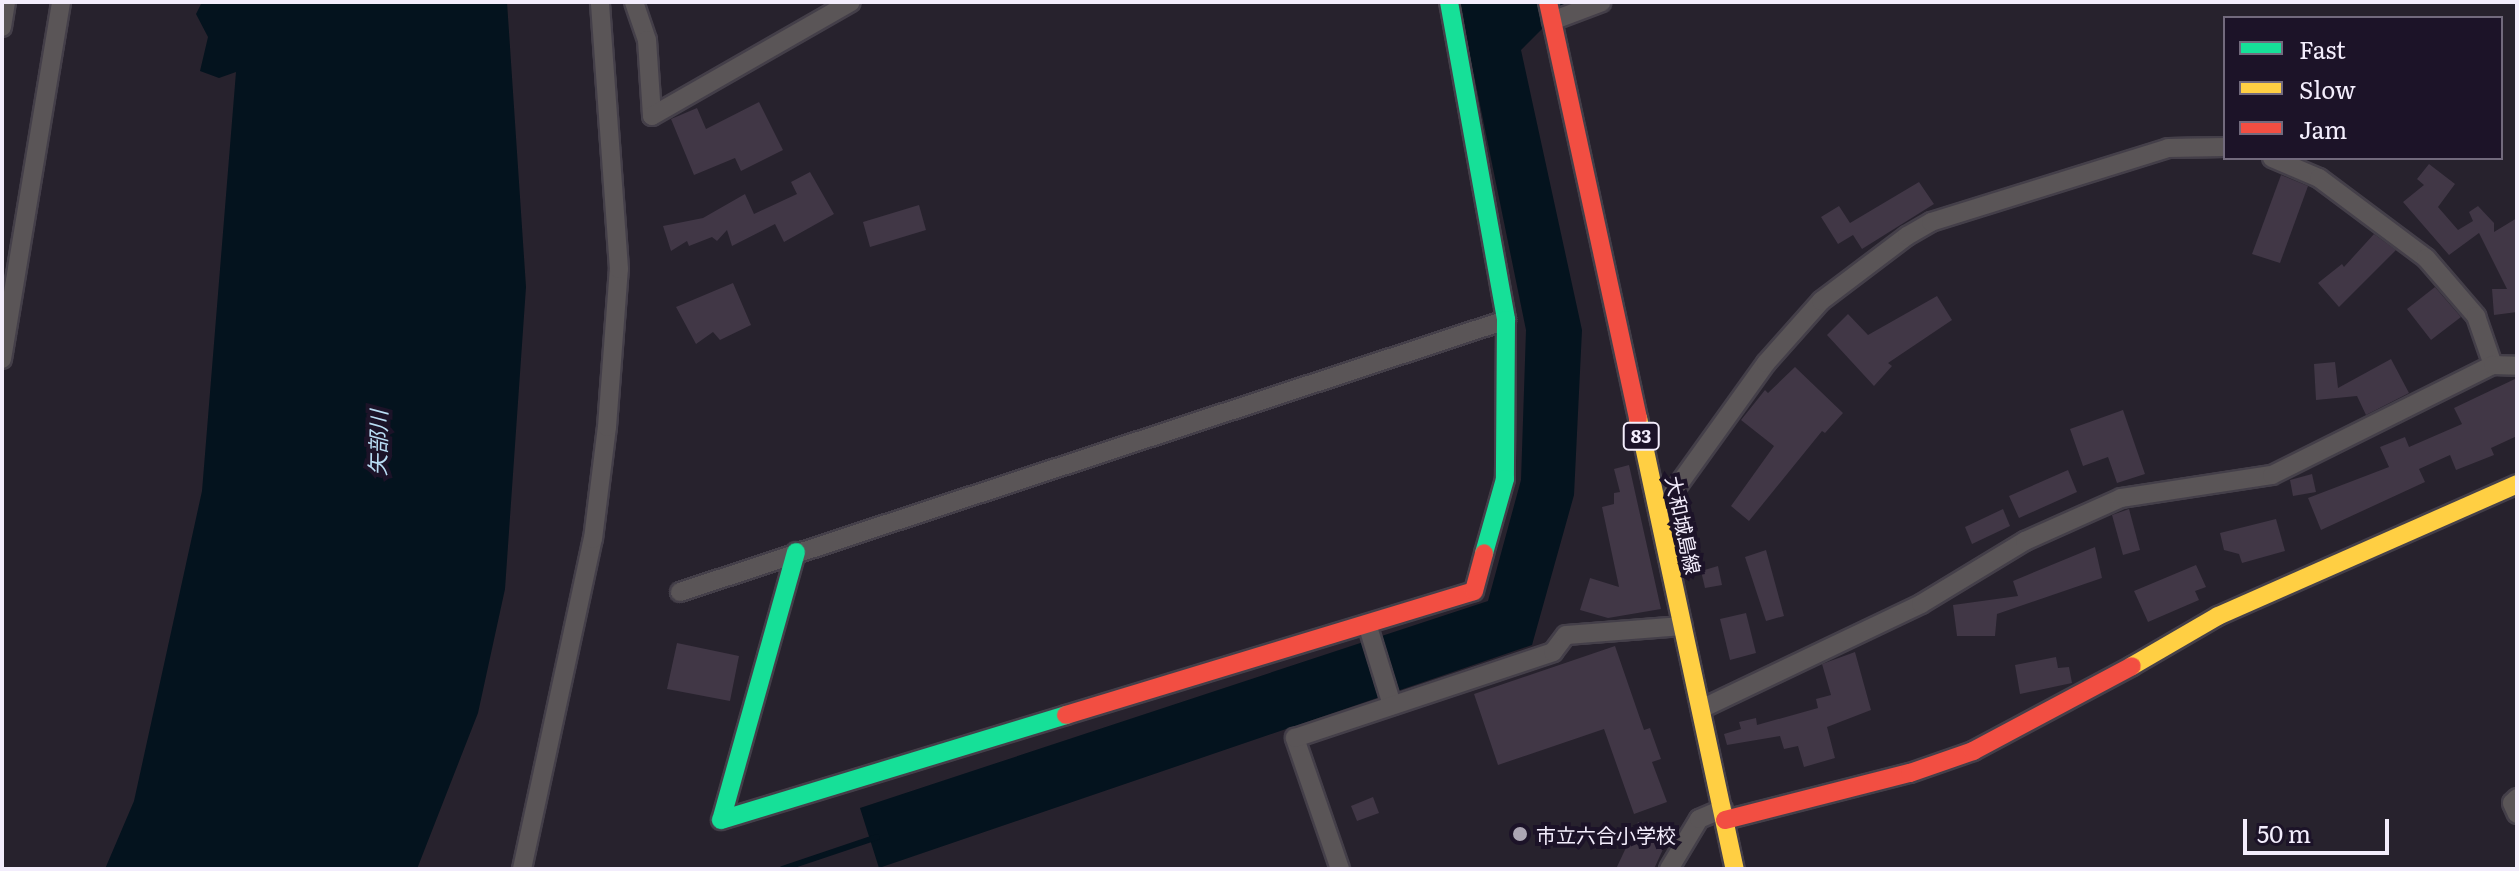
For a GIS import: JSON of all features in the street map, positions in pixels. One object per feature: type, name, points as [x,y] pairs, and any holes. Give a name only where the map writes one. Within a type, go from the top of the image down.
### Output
[{"type":"street","points":[[2,27],[6,2]]},
{"type":"street","points":[[2,359],[61,2]]},
{"type":"street","points":[[522,869],[593,539],[607,427],[619,269],[600,2]]},
{"type":"street","points":[[634,2],[647,40],[652,116],[851,2]]},
{"type":"street","points":[[796,552],[721,820],[1370,636],[1474,591],[1505,479],[1506,320],[1449,2]]},
{"type":"street","name":"大和城島線","points":[[1548,2],[1735,869]]},
{"type":"street","points":[[1552,21],[1602,2]]},
{"type":"street","points":[[1659,512],[1766,363],[1821,301],[1907,236],[1931,222],[2168,148],[2223,147]]},
{"type":"street","points":[[2277,160],[2319,178],[2426,258],[2476,316],[2493,365]]},
{"type":"street","points":[[680,592],[1506,320]]},
{"type":"street","points":[[1701,709],[1921,604],[2025,541],[2121,498],[2272,475],[2493,365],[2517,366]]},
{"type":"street","points":[[1669,869],[1699,819],[1910,773],[1973,751],[2078,698],[2218,616],[2517,484]]},
{"type":"street","points":[[1340,869],[1295,738],[1553,652],[1566,635],[1683,626]]},
{"type":"street","points":[[1370,636],[1392,705]]},
{"type":"street","points":[[2517,798],[2512,803],[2517,814]]},
{"type":"water","name":"矢部川","points":[[202,2],[507,2],[526,287],[505,589],[478,713],[417,869],[105,869],[134,801],[202,491],[236,72],[219,78],[200,71],[208,37],[196,14]]},
{"type":"water","points":[[1459,2],[1569,2],[1521,50],[1582,330],[1574,495],[1532,645],[879,868],[860,808],[1488,601],[1521,480],[1526,330]]},
{"type":"building","points":[[759,102],[783,150],[741,171],[735,158],[694,175],[671,119],[697,108],[706,129]]},
{"type":"building","points":[[2429,164],[2455,184],[2438,207],[2458,230],[2473,221],[2469,212],[2478,206],[2494,223],[2494,232],[2517,218],[2517,312],[2494,315],[2492,289],[2507,289],[2479,233],[2449,255],[2403,202],[2424,185],[2417,179]]},
{"type":"building","points":[[810,172],[834,214],[784,242],[775,224],[732,246],[727,230],[717,241],[712,237],[689,246],[687,241],[671,251],[663,226],[703,218],[745,194],[754,214],[797,194],[791,182]]},
{"type":"building","points":[[2281,175],[2308,186],[2280,263],[2252,254]]},
{"type":"building","points":[[1919,182],[1934,204],[1862,249],[1853,235],[1838,244],[1821,217],[1839,206],[1850,223]]},
{"type":"building","points":[[919,205],[926,230],[870,247],[863,222]]},
{"type":"building","points":[[2374,234],[2396,250],[2339,307],[2318,283],[2342,264],[2344,267]]},
{"type":"building","points":[[733,283],[751,325],[720,340],[713,332],[696,344],[676,307]]},
{"type":"building","points":[[2435,287],[2461,317],[2431,340],[2407,309]]},
{"type":"building","points":[[1937,296],[1952,320],[1888,363],[1892,366],[1874,386],[1827,335],[1848,314],[1868,335]]},
{"type":"building","points":[[2391,359],[2409,393],[2366,415],[2357,396],[2316,400],[2314,364],[2335,362],[2338,388]]},
{"type":"building","points":[[1795,367],[1843,413],[1825,433],[1822,431],[1749,521],[1731,506],[1774,446],[1741,420],[1765,390],[1768,393]]},
{"type":"building","points":[[2517,378],[2517,436],[2491,448],[2494,455],[2456,470],[2450,455],[2419,469],[2425,482],[2321,530],[2308,498],[2389,467],[2380,447],[2405,437],[2409,447],[2462,424],[2454,408]]},
{"type":"building","points":[[2123,410],[2145,474],[2117,483],[2108,457],[2083,466],[2070,429]]},
{"type":"building","points":[[1629,465],[1661,609],[1608,618],[1580,610],[1590,578],[1619,587],[1602,507],[1614,504],[1614,493],[1620,492],[1614,469]]},
{"type":"building","points":[[2068,470],[2077,492],[2019,518],[2009,496]]},
{"type":"building","points":[[2312,474],[2316,492],[2293,496],[2290,480]]},
{"type":"building","points":[[2003,509],[2010,526],[1972,544],[1965,527]]},
{"type":"building","points":[[2129,509],[2140,550],[2123,555],[2112,515]]},
{"type":"building","points":[[2276,519],[2285,551],[2242,563],[2239,554],[2224,550],[2220,533]]},
{"type":"building","points":[[2095,547],[2102,578],[1997,614],[1995,636],[1957,636],[1953,605],[2018,596],[2013,581]]},
{"type":"building","points":[[1766,550],[1784,616],[1766,621],[1745,557]]},
{"type":"building","points":[[2196,565],[2206,587],[2195,591],[2199,600],[2148,622],[2134,591]]},
{"type":"building","points":[[1718,566],[1722,585],[1705,588],[1701,571]]},
{"type":"building","points":[[1746,613],[1756,653],[1730,660],[1720,619]]},
{"type":"building","points":[[677,643],[739,656],[730,701],[667,689]]},
{"type":"building","points":[[1615,646],[1644,730],[1650,728],[1661,759],[1652,762],[1667,802],[1634,814],[1604,729],[1498,765],[1474,694]]},
{"type":"building","points":[[1855,652],[1871,710],[1827,727],[1835,758],[1804,767],[1798,746],[1784,749],[1780,736],[1727,745],[1724,734],[1741,729],[1739,722],[1756,718],[1757,725],[1818,708],[1816,699],[1831,695],[1822,664]]},
{"type":"building","points":[[2056,657],[2058,668],[2069,667],[2072,683],[2020,694],[2015,665]]},
{"type":"building","points":[[1373,797],[1379,813],[1357,821],[1351,806]]},
{"type":"building","points":[[1638,822],[1669,836],[1654,869],[1616,869]]},
{"type":"waterway","points":[[782,869],[877,837]]},
{"type":"traffic: fast","points":[[1449,2],[1506,320],[1505,479],[1484,553]]},
{"type":"traffic: fast","points":[[796,552],[721,820],[1066,715]]},
{"type":"traffic: slow","points":[[1638,418],[1735,869]]},
{"type":"traffic: slow","points":[[2132,666],[2218,616],[2517,484]]},
{"type":"traffic: jam","points":[[1548,2],[1638,418]]},
{"type":"traffic: jam","points":[[1066,715],[1474,591],[1484,553]]},
{"type":"traffic: jam","points":[[1725,820],[1910,773],[1973,751],[2132,666]]},
{"type":"place","name":"市立六合小学校","points":[[1520,834]]}]
